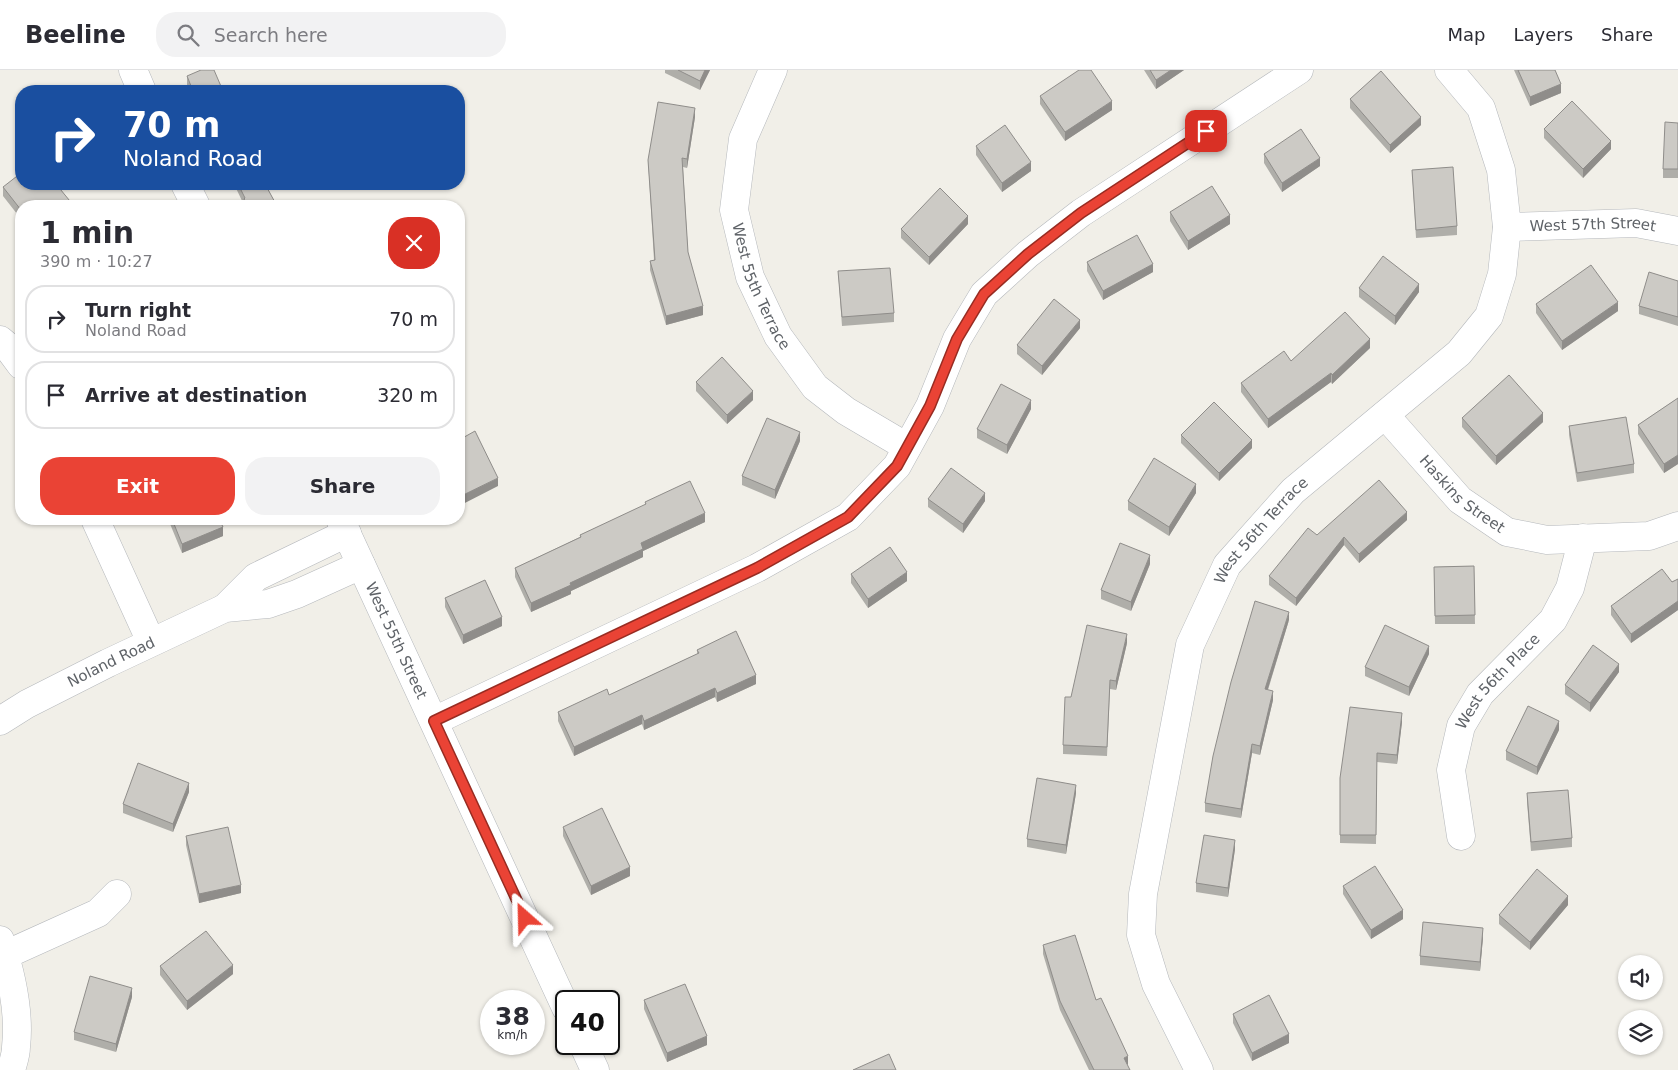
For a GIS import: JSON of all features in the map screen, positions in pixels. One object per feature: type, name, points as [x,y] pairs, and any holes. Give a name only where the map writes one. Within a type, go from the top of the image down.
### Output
[{"type":"street","points":[[133,70],[139,85]]},
{"type":"street","name":"West 55th Terrace","points":[[773,70],[743,139],[734,210],[750,277],[778,336],[815,387],[846,411],[907,447]]},
{"type":"street","points":[[434,721],[757,568],[848,517],[897,466],[930,406],[957,339],[984,294],[1028,254],[1081,213],[1299,70]]},
{"type":"street","name":"West 56th Terrace","points":[[1199,1070],[1156,984],[1142,935],[1143,894],[1190,645],[1227,565],[1294,491],[1459,353],[1489,316],[1502,274],[1507,227],[1501,170],[1481,108],[1449,70]]},
{"type":"street","name":"West 57th Street","points":[[1507,227],[1636,224],[1678,231]]},
{"type":"street","points":[[0,340],[15,358]]},
{"type":"street","name":"Haskins Street","points":[[1385,415],[1460,500],[1507,532],[1547,540],[1649,536],[1678,526]]},
{"type":"street","points":[[98,525],[151,642]]},
{"type":"street","name":"West 55th Street","points":[[343,526],[558,990]]},
{"type":"street","name":"Noland Road","points":[[225,608],[256,577],[343,526]]},
{"type":"street","name":"West 56th Place","points":[[1461,836],[1451,770],[1461,726],[1480,694],[1553,620],[1570,588],[1583,538]]},
{"type":"street","name":"Noland Road","points":[[0,721],[27,704],[151,642],[225,608],[268,604],[296,594],[361,565]]},
{"type":"street","points":[[11,1070],[16,1048],[16,1008],[3,947],[98,913],[118,894]]},
{"type":"street","points":[[588,1055],[595,1070]]},
{"type":"building","points":[[201,70],[214,70],[220,85],[191,85],[187,76]]},
{"type":"building","points":[[678,70],[705,70],[700,81]]},
{"type":"building","points":[[1079,70],[1091,70],[1112,101],[1065,132],[1040,96]]},
{"type":"building","points":[[1150,70],[1171,70],[1156,80]]},
{"type":"building","points":[[1518,70],[1555,70],[1561,84],[1530,97]]},
{"type":"building","points":[[1381,71],[1421,117],[1390,145],[1350,99]]},
{"type":"building","points":[[1572,101],[1611,141],[1583,169],[1544,129]]},
{"type":"building","points":[[658,102],[695,108],[687,159],[682,158],[688,252],[703,306],[666,316],[650,261],[655,260],[648,160]]},
{"type":"building","points":[[1665,122],[1678,123],[1678,169],[1663,169]]},
{"type":"building","points":[[1005,125],[1031,162],[1002,183],[976,146]]},
{"type":"building","points":[[1301,129],[1320,158],[1282,183],[1264,154]]},
{"type":"building","points":[[1453,167],[1457,226],[1416,230],[1412,170]]},
{"type":"building","points":[[15,178],[15,190],[61,190],[69,200],[15,200],[15,202],[3,187]]},
{"type":"building","points":[[1212,186],[1230,215],[1188,241],[1170,212]]},
{"type":"building","points":[[940,188],[968,216],[929,257],[901,229]]},
{"type":"building","points":[[241,190],[268,190],[274,200],[245,200]]},
{"type":"building","points":[[1137,235],[1153,264],[1103,291],[1087,262]]},
{"type":"building","points":[[1383,256],[1419,284],[1395,316],[1359,288]]},
{"type":"building","points":[[1591,265],[1618,302],[1562,341],[1536,304]]},
{"type":"building","points":[[890,268],[894,313],[842,317],[838,271]]},
{"type":"building","points":[[1649,272],[1678,281],[1678,317],[1639,306]]},
{"type":"building","points":[[1054,299],[1080,320],[1042,366],[1017,345]]},
{"type":"building","points":[[1345,312],[1370,339],[1332,375],[1331,373],[1268,419],[1241,383],[1284,351],[1291,361]]},
{"type":"building","points":[[722,357],[753,391],[727,415],[696,382]]},
{"type":"building","points":[[1509,375],[1543,413],[1496,456],[1462,418]]},
{"type":"building","points":[[1001,384],[1031,400],[1007,445],[977,429]]},
{"type":"building","points":[[1678,398],[1678,455],[1664,464],[1638,425]]},
{"type":"building","points":[[1214,402],[1252,440],[1219,473],[1181,435]]},
{"type":"building","points":[[1626,417],[1634,464],[1577,473],[1569,426]]},
{"type":"building","points":[[767,418],[800,432],[775,490],[742,476]]},
{"type":"building","points":[[475,431],[498,478],[465,494],[465,437]]},
{"type":"building","points":[[1154,458],[1196,484],[1169,527],[1128,501]]},
{"type":"building","points":[[951,468],[985,493],[963,524],[928,499]]},
{"type":"building","points":[[1379,480],[1407,512],[1359,554],[1344,537],[1296,598],[1269,576],[1308,528],[1317,535]]},
{"type":"building","points":[[690,481],[705,513],[641,543],[643,549],[531,603],[515,568],[581,537],[580,535]]},
{"type":"building","points":[[174,525],[222,525],[223,527],[182,544]]},
{"type":"building","points":[[1120,543],[1150,555],[1131,602],[1101,590]]},
{"type":"building","points":[[890,547],[907,572],[868,599],[851,574]]},
{"type":"building","points":[[1474,566],[1475,615],[1435,616],[1434,567]]},
{"type":"building","points":[[1662,569],[1672,582],[1678,579],[1678,601],[1631,634],[1611,606]]},
{"type":"building","points":[[485,580],[502,617],[463,635],[445,598]]},
{"type":"building","points":[[1255,601],[1289,612],[1265,689],[1273,691],[1260,746],[1252,744],[1241,809],[1205,803],[1213,756],[1231,682]]},
{"type":"building","points":[[1087,625],[1127,634],[1116,681],[1110,680],[1107,747],[1063,745],[1065,697],[1071,697]]},
{"type":"building","points":[[1385,625],[1429,646],[1409,687],[1365,667]]},
{"type":"building","points":[[736,631],[756,675],[717,693],[715,688],[644,721],[642,715],[574,747],[558,712],[607,689],[609,695],[699,653],[697,650]]},
{"type":"building","points":[[1593,645],[1619,664],[1590,703],[1565,685]]},
{"type":"building","points":[[1528,706],[1559,721],[1537,767],[1506,751]]},
{"type":"building","points":[[1350,707],[1402,713],[1397,755],[1377,753],[1376,835],[1340,835],[1340,778]]},
{"type":"building","points":[[138,763],[189,783],[173,824],[123,804]]},
{"type":"building","points":[[1037,778],[1076,785],[1066,845],[1027,839]]},
{"type":"building","points":[[1568,790],[1572,838],[1531,842],[1527,793]]},
{"type":"building","points":[[602,808],[630,867],[591,886],[563,827]]},
{"type":"building","points":[[228,827],[241,885],[199,894],[186,836]]},
{"type":"building","points":[[1204,835],[1235,840],[1228,888],[1196,883]]},
{"type":"building","points":[[1375,866],[1403,910],[1371,930],[1343,886]]},
{"type":"building","points":[[1537,869],[1568,896],[1530,942],[1499,915]]},
{"type":"building","points":[[1423,922],[1483,928],[1480,962],[1420,956]]},
{"type":"building","points":[[206,931],[233,965],[187,1001],[160,966]]},
{"type":"building","points":[[1075,935],[1096,1000],[1101,998],[1128,1056],[1124,1058],[1130,1070],[1094,1070],[1060,1001],[1043,945]]},
{"type":"building","points":[[90,976],[132,988],[116,1044],[74,1032]]},
{"type":"building","points":[[685,984],[707,1036],[667,1053],[644,1000]]},
{"type":"building","points":[[1269,995],[1289,1034],[1252,1053],[1233,1014]]},
{"type":"building","points":[[889,1054],[896,1070],[853,1070]]},
{"type":"route","points":[[525,918],[434,721],[757,568],[848,517],[897,466],[930,406],[957,339],[984,294],[1028,254],[1081,213],[1206,131]]}]
